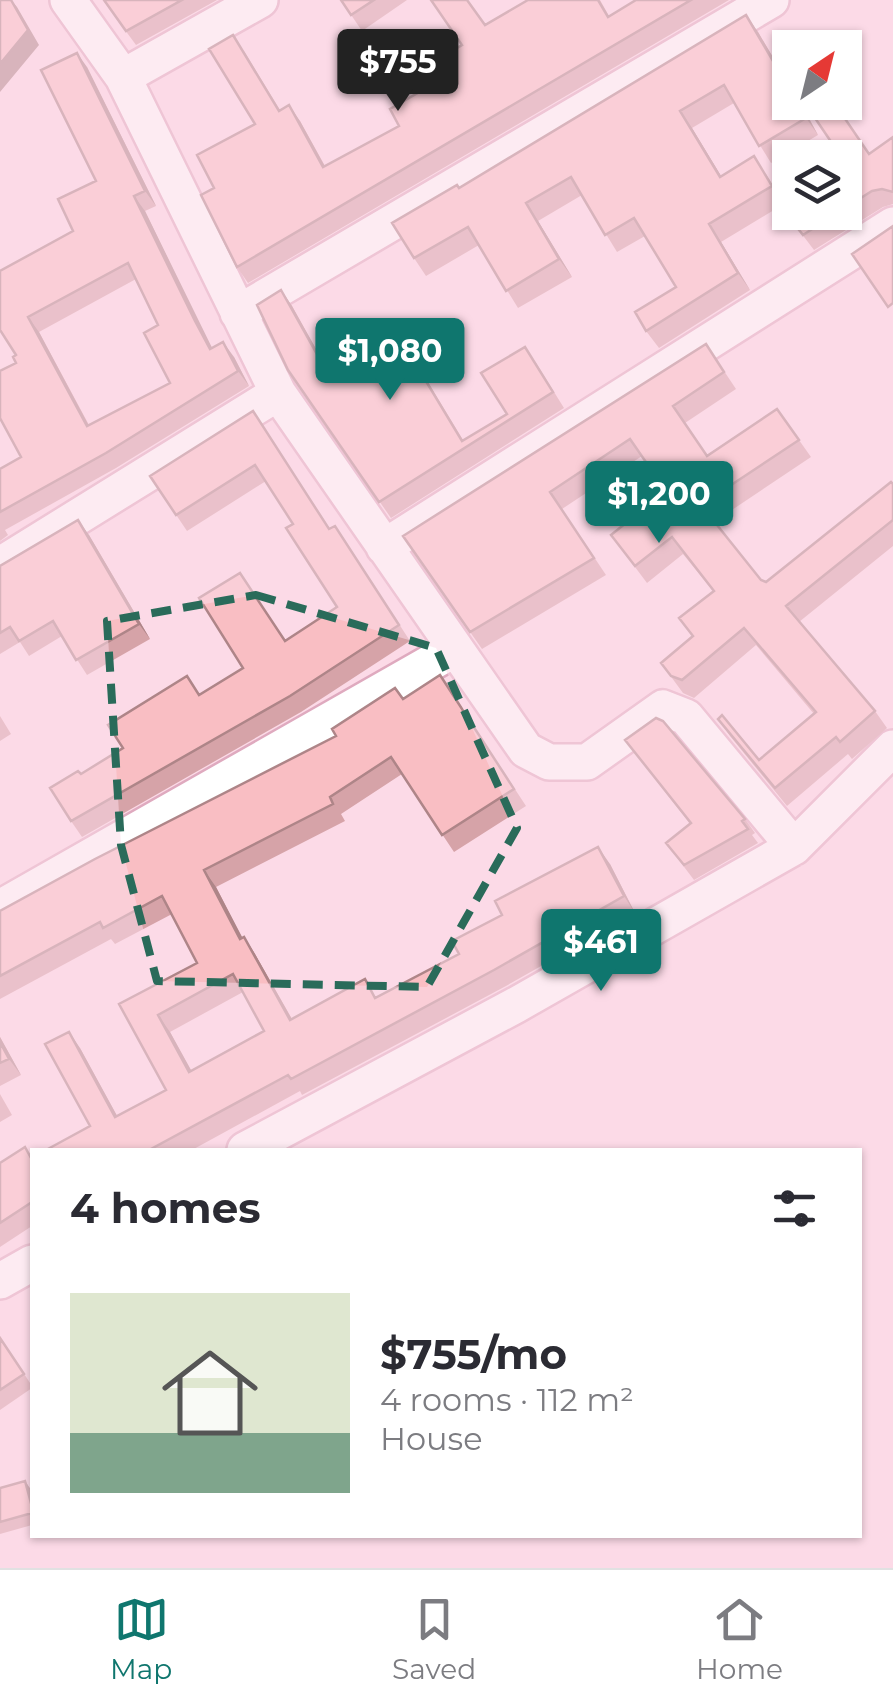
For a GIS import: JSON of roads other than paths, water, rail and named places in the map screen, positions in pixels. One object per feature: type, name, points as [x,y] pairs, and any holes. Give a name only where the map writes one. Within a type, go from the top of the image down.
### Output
[{"type":"street","points":[[68,0],[123,77],[278,393],[526,750],[550,762],[588,762],[663,708],[686,716],[794,847]]},
{"type":"street","points":[[123,77],[260,0]]},
{"type":"street","points":[[238,314],[771,0]]},
{"type":"street","points":[[384,547],[893,225]]},
{"type":"street","points":[[0,565],[278,393]]},
{"type":"street","points":[[0,908],[455,648]]},
{"type":"street","points":[[249,1148],[516,1005],[794,847],[893,748]]},
{"type":"street","points":[[0,1280],[30,1264]]}]
